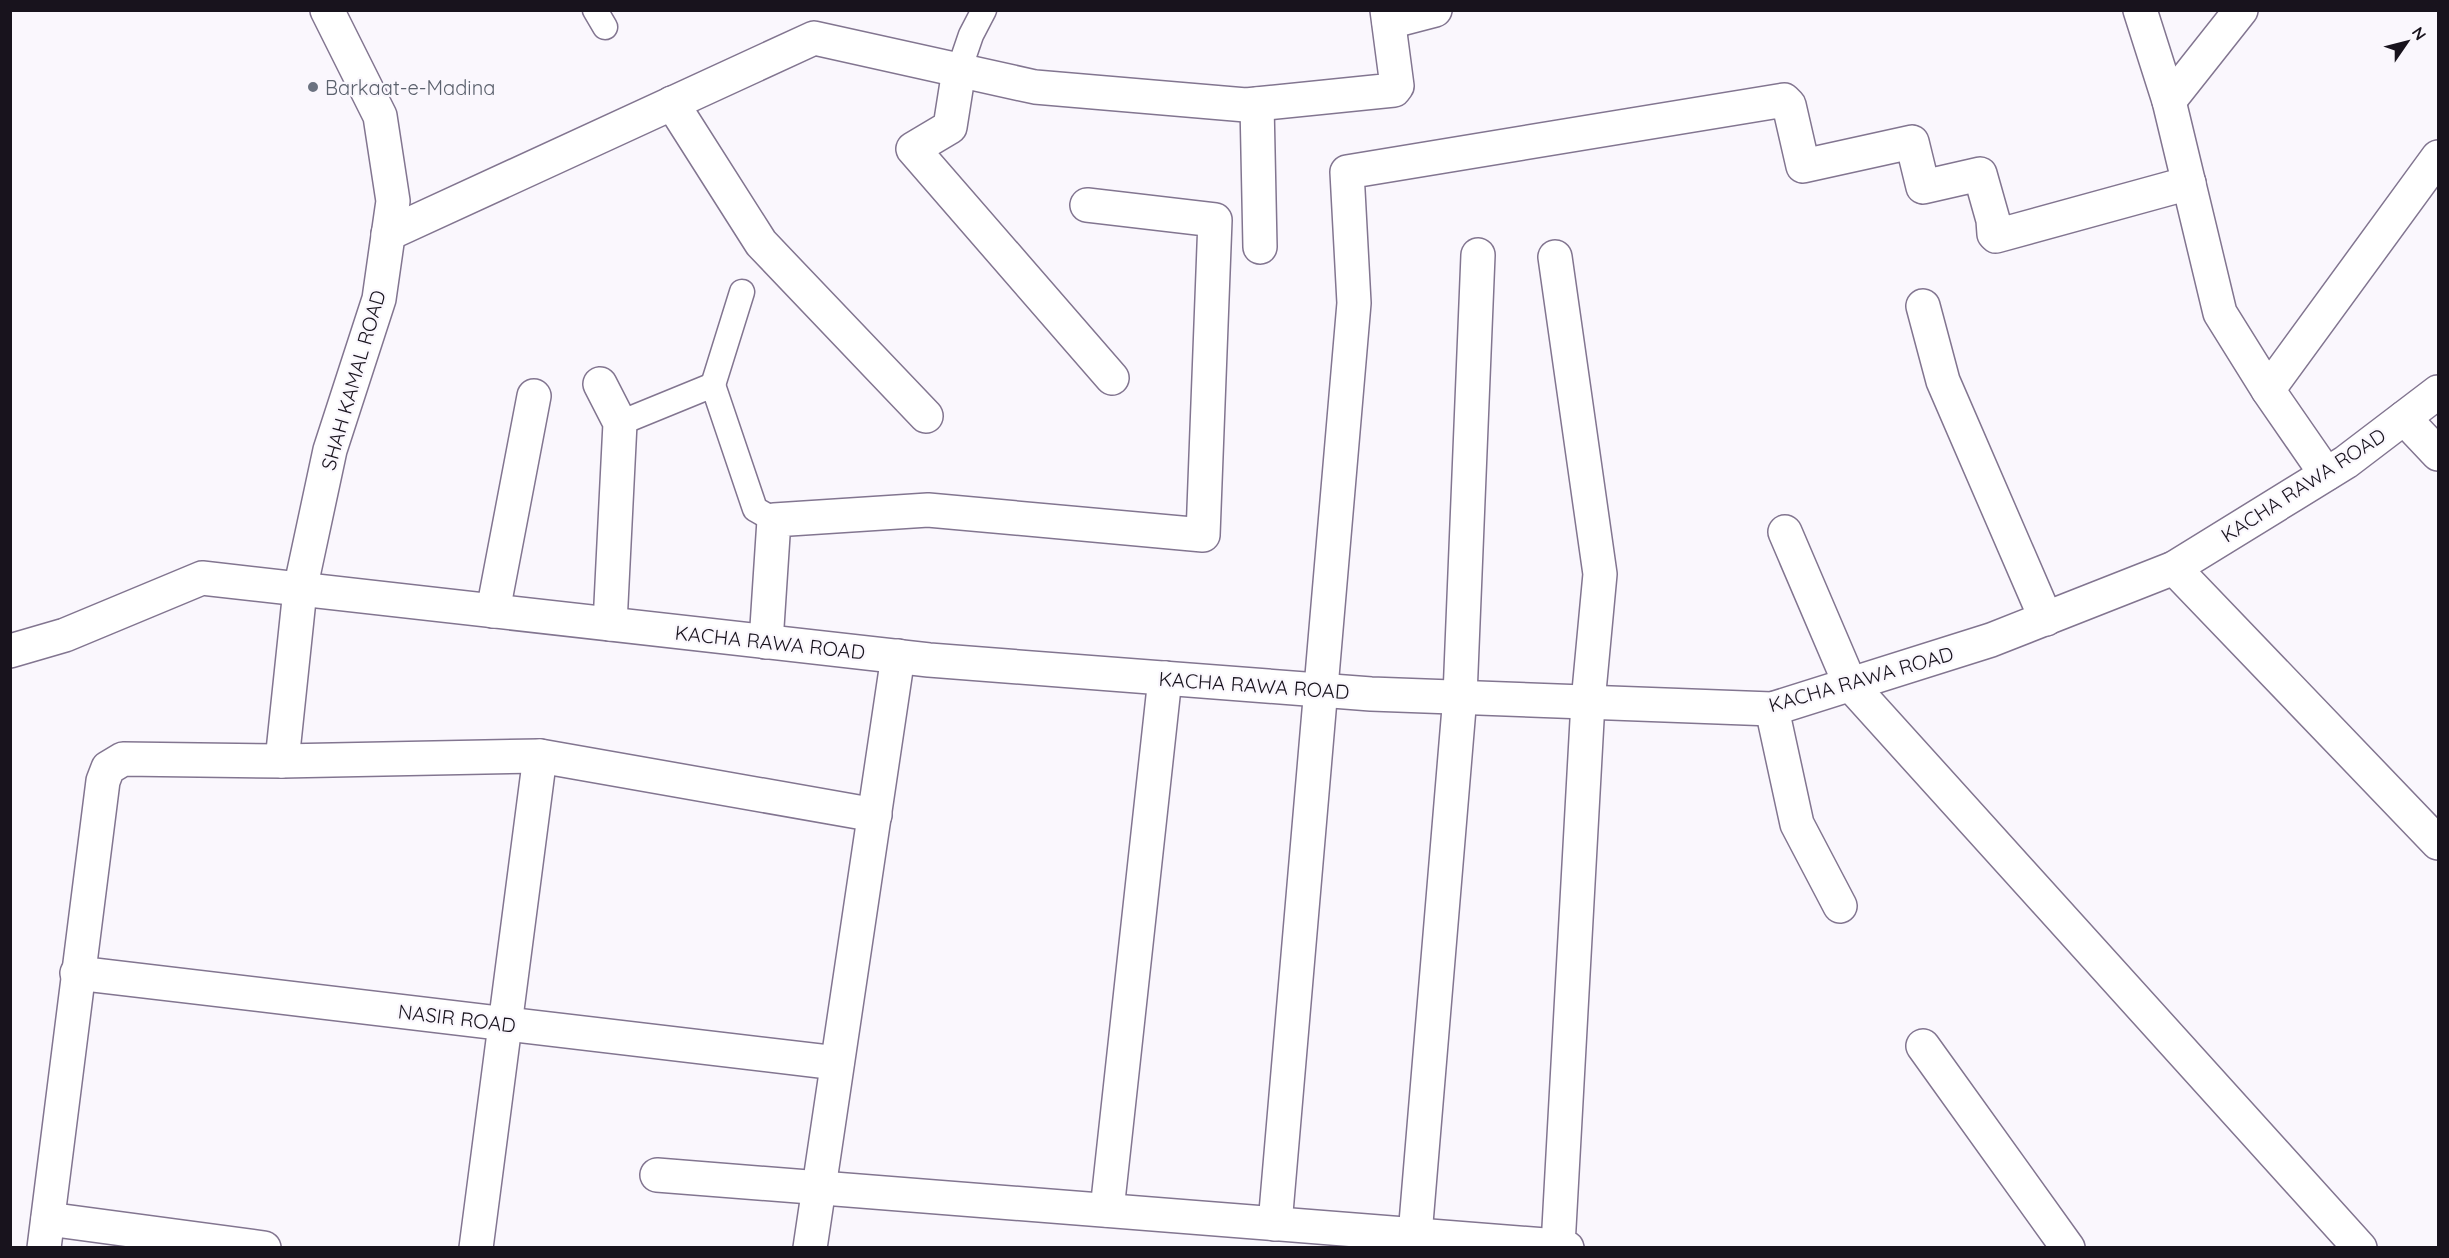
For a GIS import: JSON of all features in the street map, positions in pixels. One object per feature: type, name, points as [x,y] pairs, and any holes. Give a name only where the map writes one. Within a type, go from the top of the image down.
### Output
[{"type":"street","name":"SHAH KAMAL ROAD","points":[[282,761],[300,590],[330,450],[379,299],[393,201],[380,116],[327,10]]},
{"type":"street","points":[[388,234],[814,38],[1035,87],[1257,104],[1394,90],[1397,86],[1388,16],[1435,10]]},
{"type":"street","points":[[2140,10],[2169,101],[2220,313],[2268,390],[2326,474]]},
{"type":"street","points":[[2169,101],[2241,10]]},
{"type":"street","points":[[959,70],[950,127],[913,149],[1112,378]]},
{"type":"street","points":[[1275,1224],[1354,303],[1346,175],[1349,171],[1784,100],[1789,105],[1803,166],[1912,142],[1923,187],[1980,174],[1996,236],[2189,183]]},
{"type":"street","points":[[672,104],[761,243],[926,416]]},
{"type":"street","points":[[1257,104],[1260,247]]},
{"type":"street","points":[[2268,390],[2439,157]]},
{"type":"street","points":[[766,642],[774,520],[928,510],[1203,535],[1215,220],[1087,205]]},
{"type":"street","points":[[1415,1235],[1460,696],[1478,255]]},
{"type":"street","points":[[657,1175],[1563,1247],[1588,702],[1600,574],[1555,257]]},
{"type":"street","points":[[1923,306],[1943,381],[2046,619]]},
{"type":"street","points":[[600,384],[620,423],[610,624]]},
{"type":"street","name":"KACHA RAWA ROAD","points":[[10,651],[65,635],[202,578],[898,656],[1320,690],[1772,709],[1991,640],[2174,568],[2326,474],[2439,392]]},
{"type":"street","points":[[493,611],[534,396]]},
{"type":"street","points":[[2404,418],[2439,454]]},
{"type":"street","points":[[1785,532],[1851,684],[2360,1248]]},
{"type":"street","points":[[2174,568],[2439,843]]},
{"type":"street","points":[[810,1248],[898,656]]},
{"type":"street","points":[[1107,1210],[1165,678]]},
{"type":"street","points":[[1772,709],[1797,824],[1840,906]]},
{"type":"street","points":[[476,1248],[540,756]]},
{"type":"street","points":[[264,1248],[46,1233],[77,973],[103,781],[108,768],[123,759],[282,761],[540,756],[875,815]]},
{"type":"street","name":"NASIR ROAD","points":[[77,973],[837,1063]]},
{"type":"street","points":[[1923,1046],[2068,1248]]},
{"type":"lane","points":[[959,70],[984,10]]},
{"type":"lane","points":[[742,292],[713,385],[755,509],[774,520]]},
{"type":"lane","points":[[620,423],[713,385]]},
{"type":"place","name":"Barkaat-e-Madina","points":[[313,87]]}]
